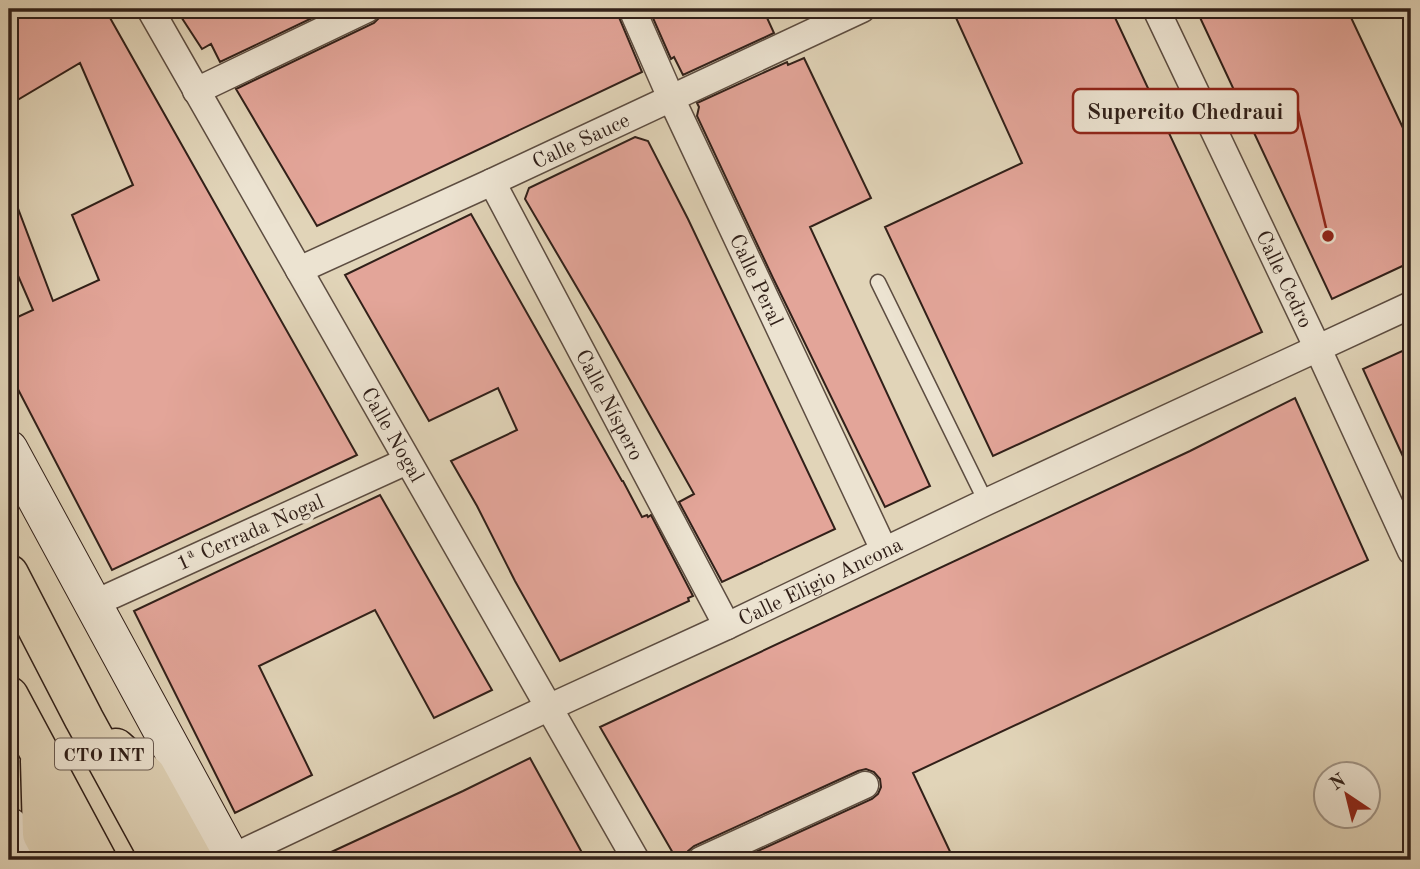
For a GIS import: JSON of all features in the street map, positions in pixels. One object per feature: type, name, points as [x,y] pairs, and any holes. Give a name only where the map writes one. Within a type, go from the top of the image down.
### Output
[{"type":"highway","name":"CTO INT","points":[[9,573],[161,860]]},
{"type":"highway","name":"CTO INT","points":[[9,695],[97,860]]},
{"type":"highway","points":[[84,719],[146,775],[193,860]]},
{"type":"highway","points":[[39,752],[42,834],[56,860]]},
{"type":"main road","name":"CTO INT","points":[[9,449],[231,859]]},
{"type":"main road","points":[[9,826],[26,860]]},
{"type":"street","name":"Calle Nogal","points":[[150,9],[636,860]]},
{"type":"street","points":[[196,91],[367,9]]},
{"type":"street","name":"Calle Peral","points":[[632,9],[671,98],[884,550]]},
{"type":"street","name":"Calle Sauce","points":[[299,270],[862,9]]},
{"type":"street","name":"Calle Cedro","points":[[1156,9],[1411,551]]},
{"type":"street","name":"Calle Níspero","points":[[492,182],[727,626]]},
{"type":"street","name":"Calle Eligio Ancona","points":[[231,859],[986,502],[1411,305]]},
{"type":"street","name":"1ª Cerrada Nogal","points":[[93,604],[407,461]]},
{"type":"street","points":[[701,860],[865,785]]},
{"type":"lane","points":[[878,282],[986,502]]},
{"type":"building","points":[[9,9],[105,9],[357,455],[112,570],[9,372],[9,321],[33,310],[9,255],[9,190],[53,301],[99,280],[72,215],[133,185],[80,63],[9,105]]},
{"type":"building","points":[[176,9],[331,9],[220,62],[211,44],[202,49]]},
{"type":"building","points":[[383,9],[616,9],[642,72],[317,226],[236,89],[374,23]]},
{"type":"building","points":[[649,9],[763,9],[774,33],[683,75],[674,57],[671,59]]},
{"type":"building","points":[[952,9],[1111,9],[1262,332],[993,456],[885,227],[1022,163]]},
{"type":"building","points":[[1196,9],[1347,9],[1411,145],[1411,262],[1332,299]]},
{"type":"building","points":[[804,58],[871,198],[810,227],[930,486],[885,507],[697,116],[697,103],[787,62],[788,65]]},
{"type":"building","points":[[635,137],[648,141],[688,219],[835,529],[722,582],[679,502],[694,494],[525,199],[529,188]]},
{"type":"building","points":[[471,214],[642,517],[651,515],[693,596],[688,598],[689,601],[560,661],[451,461],[517,430],[498,388],[429,421],[345,275]]},
{"type":"building","points":[[1411,347],[1411,474],[1363,369]]},
{"type":"building","points":[[1295,398],[1368,560],[913,773],[954,860],[738,860],[872,799],[881,787],[880,779],[874,772],[866,769],[694,846],[688,851],[686,860],[677,860],[600,727],[1190,451]]},
{"type":"building","points":[[380,495],[492,690],[434,718],[375,610],[259,666],[312,775],[235,813],[134,611]]},
{"type":"building","points":[[530,758],[586,860],[314,860],[463,791]]},
{"type":"place","name":"Supercito Chedraui","points":[[1328,236]]}]
